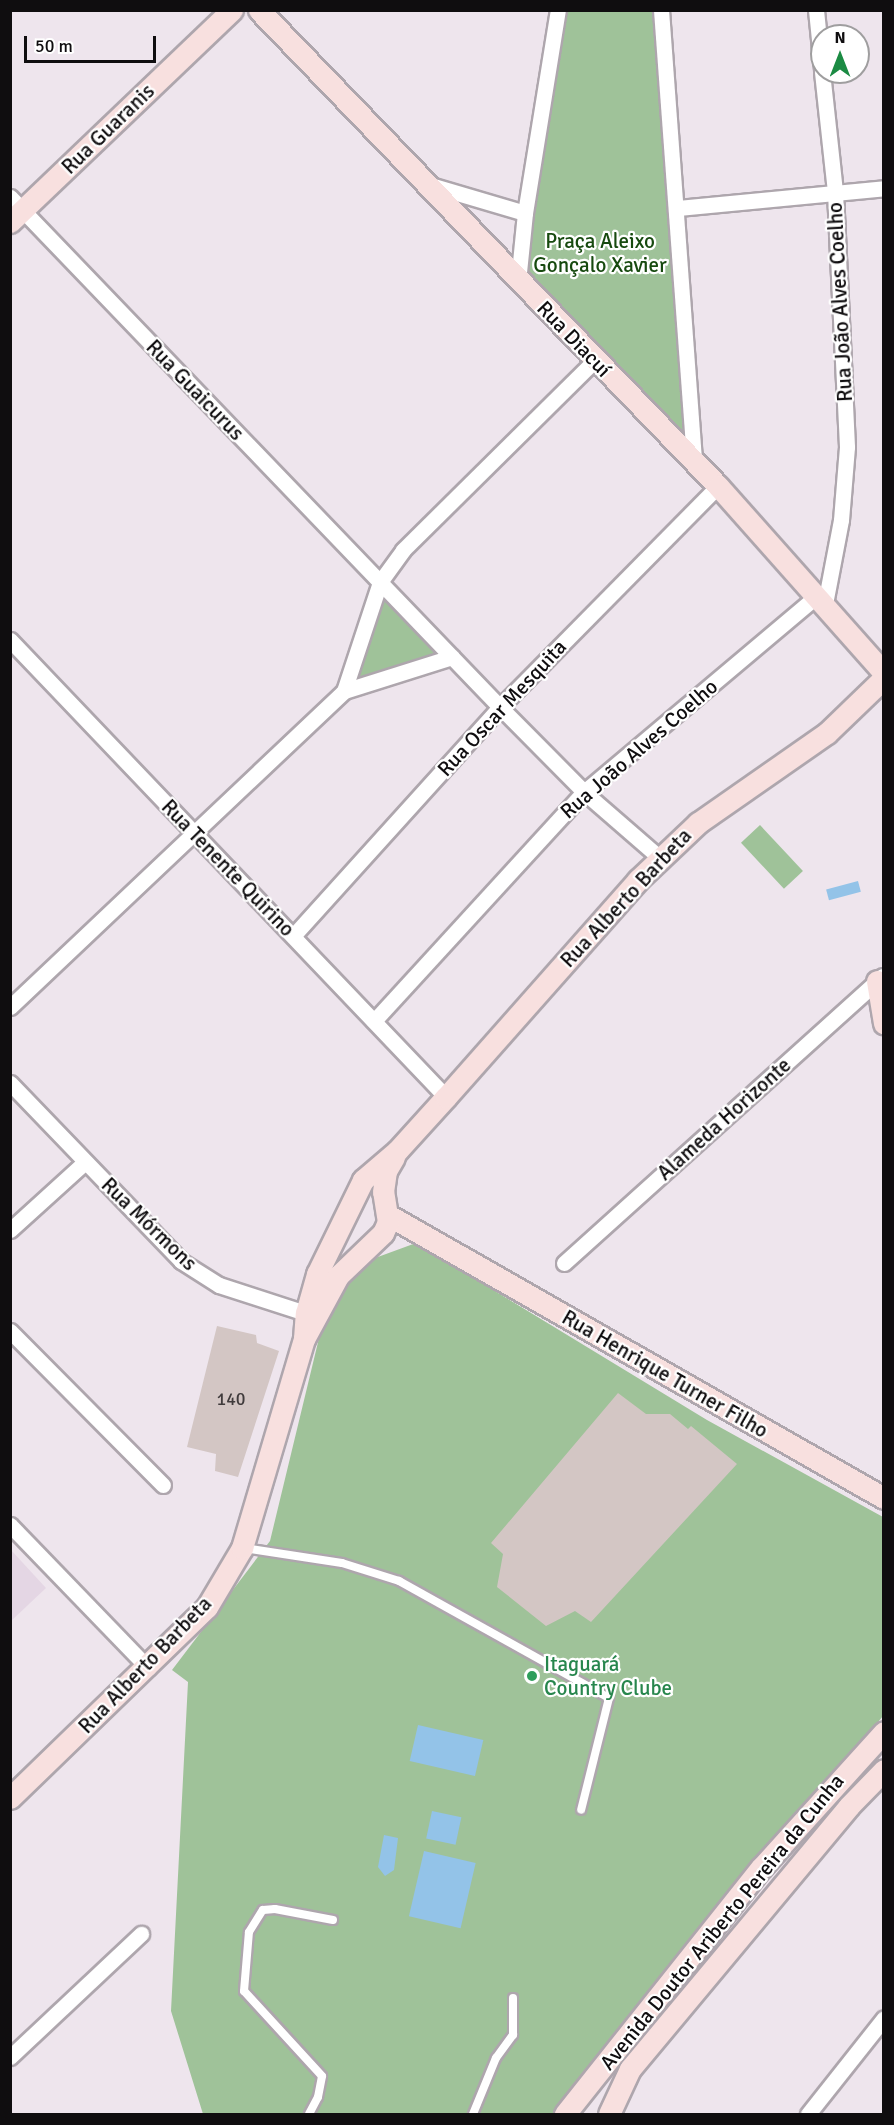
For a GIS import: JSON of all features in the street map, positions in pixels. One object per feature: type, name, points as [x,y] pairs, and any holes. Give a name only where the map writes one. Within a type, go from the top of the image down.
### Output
[{"type":"main road","name":"Rua Guaranis","points":[[15,210],[232,10]]},
{"type":"main road","name":"Rua Diacuí","points":[[259,10],[421,182],[718,486],[884,673]]},
{"type":"main road","name":"Rua Alberto Barbeta","points":[[397,1151],[660,858],[698,823],[827,734],[884,678]]},
{"type":"main road","points":[[880,978],[884,1023]]},
{"type":"main road","points":[[311,1315],[317,1274],[363,1180],[397,1151]]},
{"type":"main road","points":[[311,1315],[338,1276],[374,1239],[383,1233],[388,1214],[383,1192],[386,1171],[397,1151]]},
{"type":"main road","points":[[348,1212],[363,1199],[377,1201],[388,1214]]},
{"type":"main road","points":[[348,1212],[351,1233],[360,1239],[446,1250]]},
{"type":"main road","name":"Rua Henrique Turner Filho","points":[[388,1214],[446,1250],[884,1498]]},
{"type":"main road","name":"Rua Alberto Barbeta","points":[[10,1798],[148,1668],[207,1607],[242,1548],[311,1315]]},
{"type":"main road","name":"Avenida Doutor Ariberto Pereira da Cunha","points":[[565,2115],[761,1868],[831,1786],[884,1732]]},
{"type":"main road","name":"Avenida Doutor Ariberto Pereira da Cunha","points":[[609,2115],[630,2069],[849,1806],[884,1770]]},
{"type":"street","points":[[518,282],[525,213],[558,10]]},
{"type":"street","points":[[661,10],[678,208],[694,463]]},
{"type":"street","name":"Rua João Alves Coelho","points":[[374,1021],[584,792],[821,600],[841,520],[847,447],[835,192],[823,84]]},
{"type":"street","points":[[421,182],[525,213]]},
{"type":"street","points":[[678,208],[884,188]]},
{"type":"street","name":"Rua Guaicurus","points":[[15,210],[584,792],[660,858]]},
{"type":"street","points":[[344,691],[380,582],[403,550],[594,361]]},
{"type":"street","name":"Rua Oscar Mesquita","points":[[293,936],[500,707],[718,486]]},
{"type":"street","name":"Rua Tenente Quirino","points":[[10,639],[446,1097]]},
{"type":"street","points":[[10,1007],[344,691],[452,657]]},
{"type":"street","name":"Alameda Horizonte","points":[[564,1263],[880,978]]},
{"type":"street","name":"Rua Mórmons","points":[[10,1083],[181,1261],[219,1285],[311,1315]]},
{"type":"street","points":[[10,1230],[85,1162]]},
{"type":"street","points":[[10,1331],[163,1485]]},
{"type":"street","points":[[10,1525],[148,1668]]},
{"type":"street","points":[[10,2057],[141,1934]]},
{"type":"street","points":[[808,2115],[884,2018]]},
{"type":"lane","points":[[242,1548],[342,1563],[399,1581],[609,1698],[581,1810]]},
{"type":"lane","points":[[309,2115],[318,2097],[322,2076],[244,1991],[249,1932],[263,1910],[333,1920]]},
{"type":"lane","points":[[473,2115],[496,2058],[513,2035],[513,1998]]},
{"type":"shaded area","points":[[11,1550],[46,1588],[11,1621]]},
{"type":"green space","name":"Praça Aleixo Gonçalo Xavier","points":[[562,11],[653,11],[688,444],[525,280]]},
{"type":"green space","points":[[381,587],[448,658],[348,686]]},
{"type":"green space","points":[[760,825],[803,871],[784,889],[741,843]]},
{"type":"green space","name":"Itaguará Country Clube","points":[[416,1243],[707,1420],[883,1517],[883,1716],[552,2114],[203,2114],[171,2011],[188,1682],[172,1670],[270,1541],[327,1305],[356,1265]]},
{"type":"water","points":[[858,881],[861,892],[829,900],[826,890]]},
{"type":"water","points":[[418,1725],[483,1740],[475,1776],[410,1761]]},
{"type":"water","points":[[432,1811],[461,1817],[456,1845],[426,1838]]},
{"type":"water","points":[[384,1835],[398,1838],[394,1870],[385,1876],[378,1867]]},
{"type":"water","points":[[424,1851],[476,1863],[461,1928],[409,1916]]},
{"type":"building","points":[[217,1326],[256,1335],[257,1343],[279,1351],[238,1477],[215,1471],[216,1454],[187,1447]]},
{"type":"building","points":[[618,1393],[646,1414],[670,1414],[688,1429],[691,1426],[737,1464],[591,1622],[575,1611],[546,1626],[497,1587],[503,1554],[491,1543]]},
{"type":"place","name":"Itaguará Country Clube","points":[[532,1676]]}]
